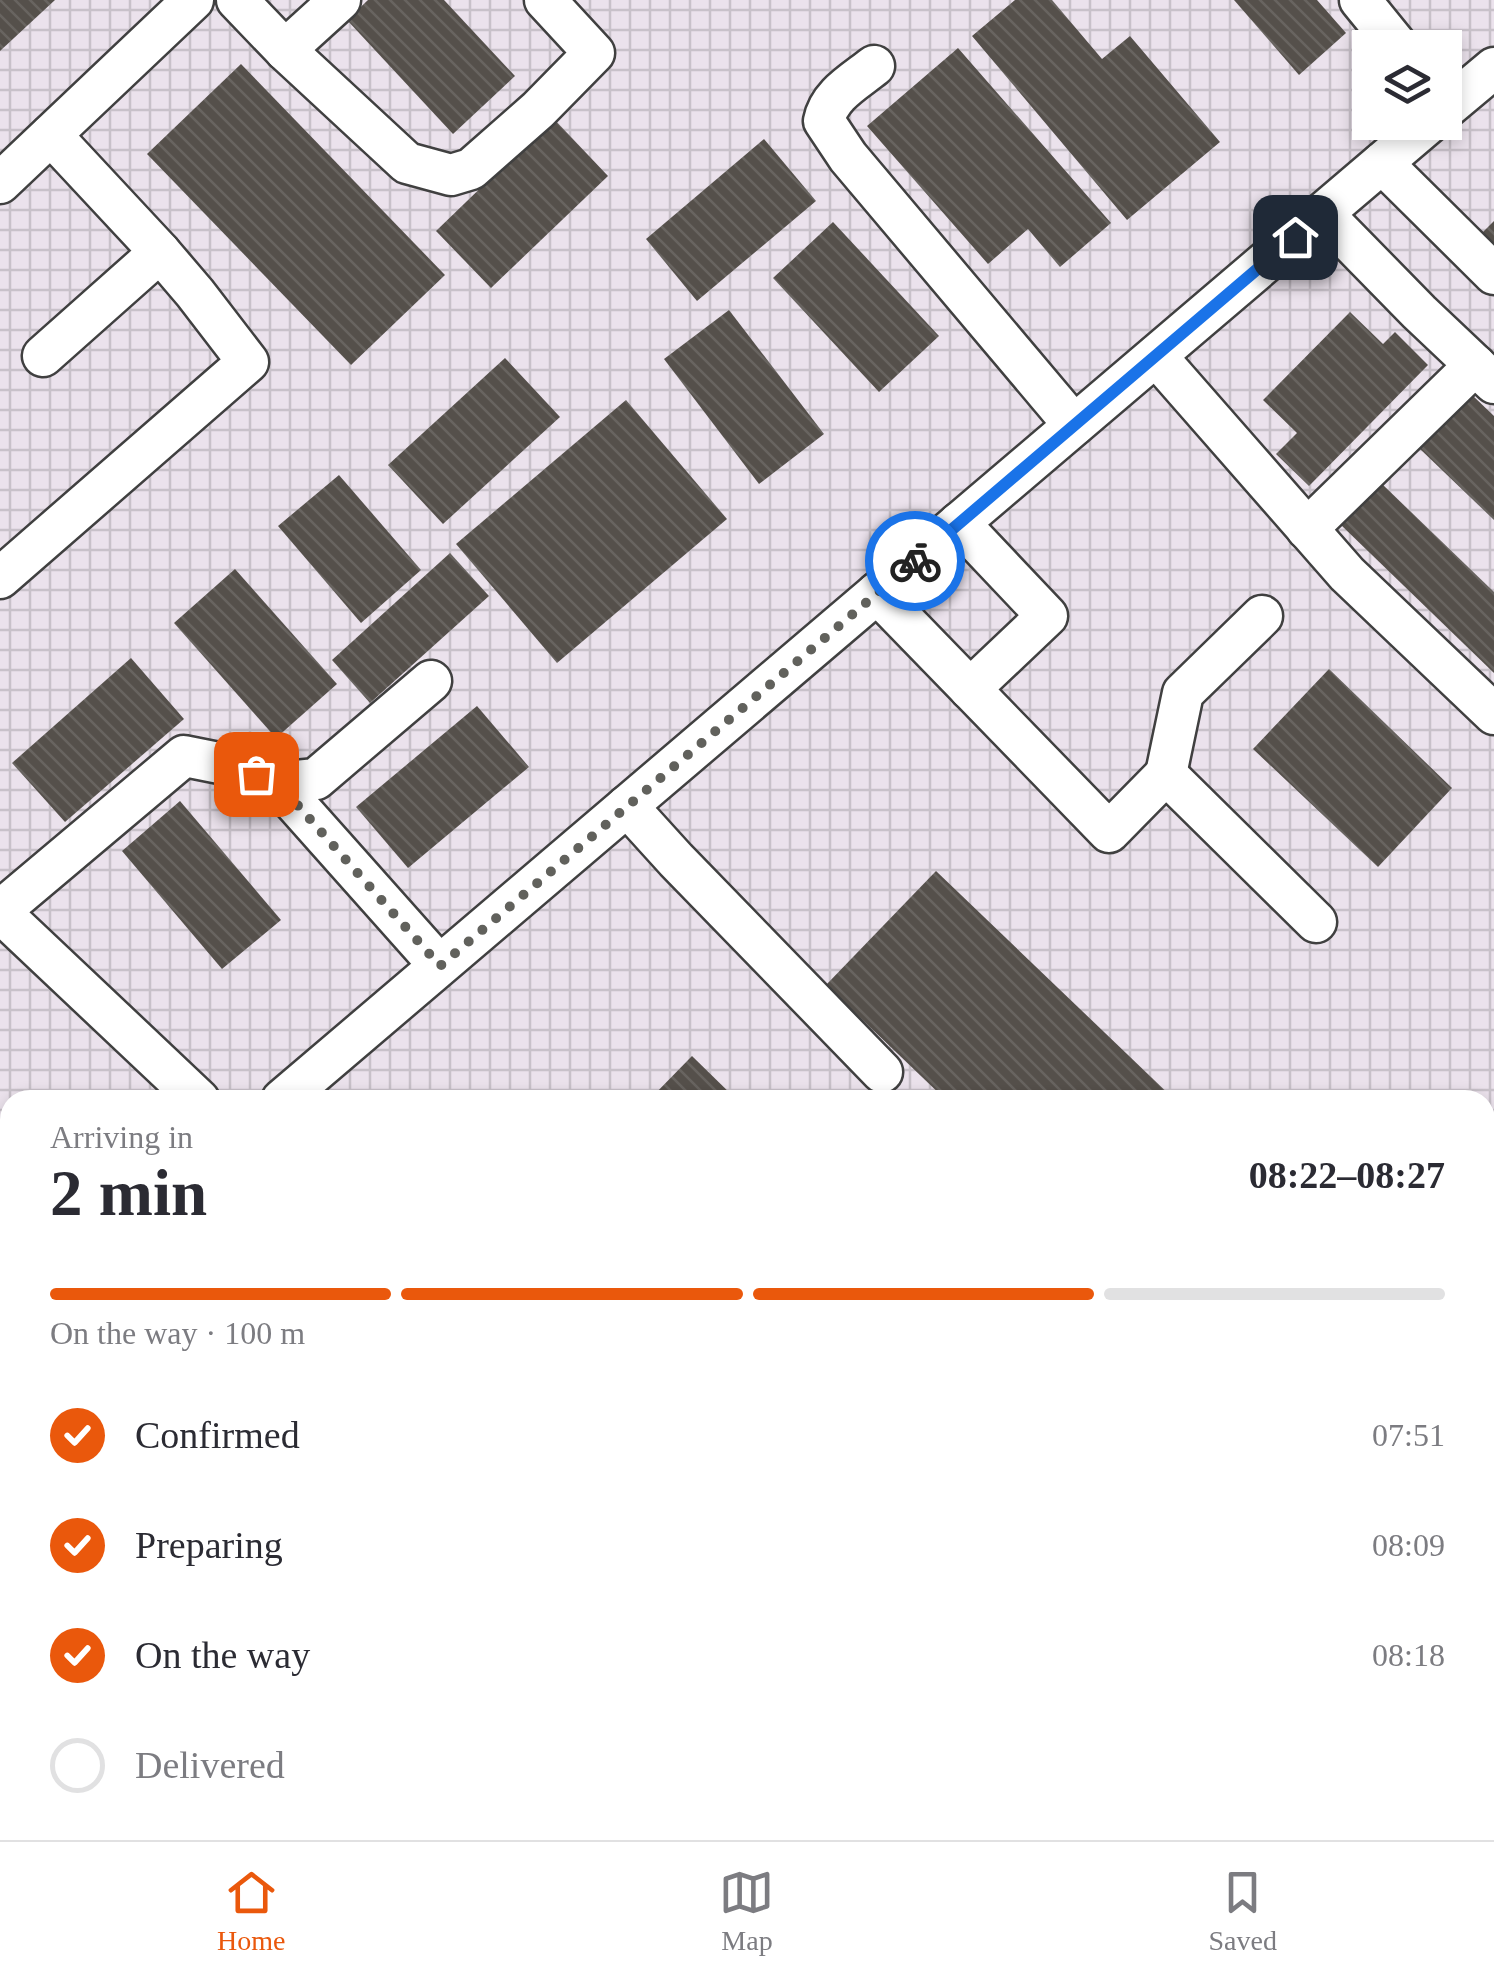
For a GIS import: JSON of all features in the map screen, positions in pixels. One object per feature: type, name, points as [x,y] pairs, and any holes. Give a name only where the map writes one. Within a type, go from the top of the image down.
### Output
[{"type":"street","points":[[0,183],[192,0]]},
{"type":"street","points":[[236,0],[407,162],[451,175],[471,168],[484,157],[594,53],[545,0]]},
{"type":"street","points":[[286,50],[340,0]]},
{"type":"street","points":[[1360,0],[1384,30]]},
{"type":"street","points":[[874,66],[832,99],[824,121],[848,157],[1074,425]]},
{"type":"street","points":[[1462,94],[1494,68]]},
{"type":"street","points":[[0,578],[248,362],[160,252],[51,134]]},
{"type":"street","points":[[294,1090],[1408,140]]},
{"type":"street","points":[[1382,163],[1494,274]]},
{"type":"street","points":[[1307,529],[1485,374],[1322,214]]},
{"type":"street","points":[[43,356],[160,252]]},
{"type":"street","points":[[1156,356],[1347,574],[1494,714]]},
{"type":"street","points":[[959,523],[1046,616],[970,689]]},
{"type":"street","points":[[877,593],[1109,832],[1166,774],[1183,693],[1262,616]]},
{"type":"street","points":[[179,1090],[0,912],[184,756],[234,766],[277,782],[316,779],[431,681]]},
{"type":"street","points":[[1166,774],[1316,922]]},
{"type":"street","points":[[277,782],[440,966]]},
{"type":"street","points":[[627,806],[882,1072]]},
{"type":"shaded area","points":[[0,0],[1494,0],[1494,1090],[0,1090]]},
{"type":"building","points":[[0,0],[55,0],[0,51]]},
{"type":"building","points":[[368,0],[444,0],[515,76],[453,134],[347,20]]},
{"type":"building","points":[[1015,0],[1052,0],[1102,59],[1130,36],[1220,142],[1127,220],[972,36]]},
{"type":"building","points":[[1234,0],[1317,0],[1346,33],[1299,75]]},
{"type":"building","points":[[958,48],[1111,223],[1060,267],[1028,229],[988,264],[867,126]]},
{"type":"building","points":[[241,64],[445,275],[351,365],[147,154]]},
{"type":"building","points":[[553,118],[608,176],[491,288],[436,231]]},
{"type":"building","points":[[764,139],[816,201],[697,301],[646,239]]},
{"type":"building","points":[[1494,221],[1494,249],[1480,235]]},
{"type":"building","points":[[833,222],[939,336],[879,392],[773,278]]},
{"type":"building","points":[[729,310],[824,434],[759,484],[664,359]]},
{"type":"building","points":[[1350,312],[1383,344],[1395,332],[1428,365],[1309,486],[1276,454],[1297,433],[1263,400]]},
{"type":"building","points":[[505,358],[560,417],[443,524],[388,465]]},
{"type":"building","points":[[1471,394],[1494,416],[1494,520],[1419,448]]},
{"type":"building","points":[[626,400],[727,519],[557,663],[456,544]]},
{"type":"building","points":[[339,475],[421,570],[361,623],[278,526]]},
{"type":"building","points":[[1381,483],[1494,592],[1494,673],[1341,525]]},
{"type":"building","points":[[450,553],[489,596],[370,703],[332,660]]},
{"type":"building","points":[[235,569],[337,684],[276,738],[174,623]]},
{"type":"building","points":[[131,658],[184,719],[65,822],[12,763]]},
{"type":"building","points":[[1329,669],[1452,788],[1378,867],[1253,749]]},
{"type":"building","points":[[477,706],[529,767],[408,868],[356,807]]},
{"type":"building","points":[[180,801],[281,920],[222,969],[122,851]]},
{"type":"building","points":[[936,871],[1165,1090],[936,1090],[826,985]]},
{"type":"building","points":[[692,1056],[727,1090],[659,1090]]},
{"type":"way so far","points":[[256,774],[277,782],[440,966],[915,561]]},
{"type":"route","points":[[915,561],[1295,237]]}]
